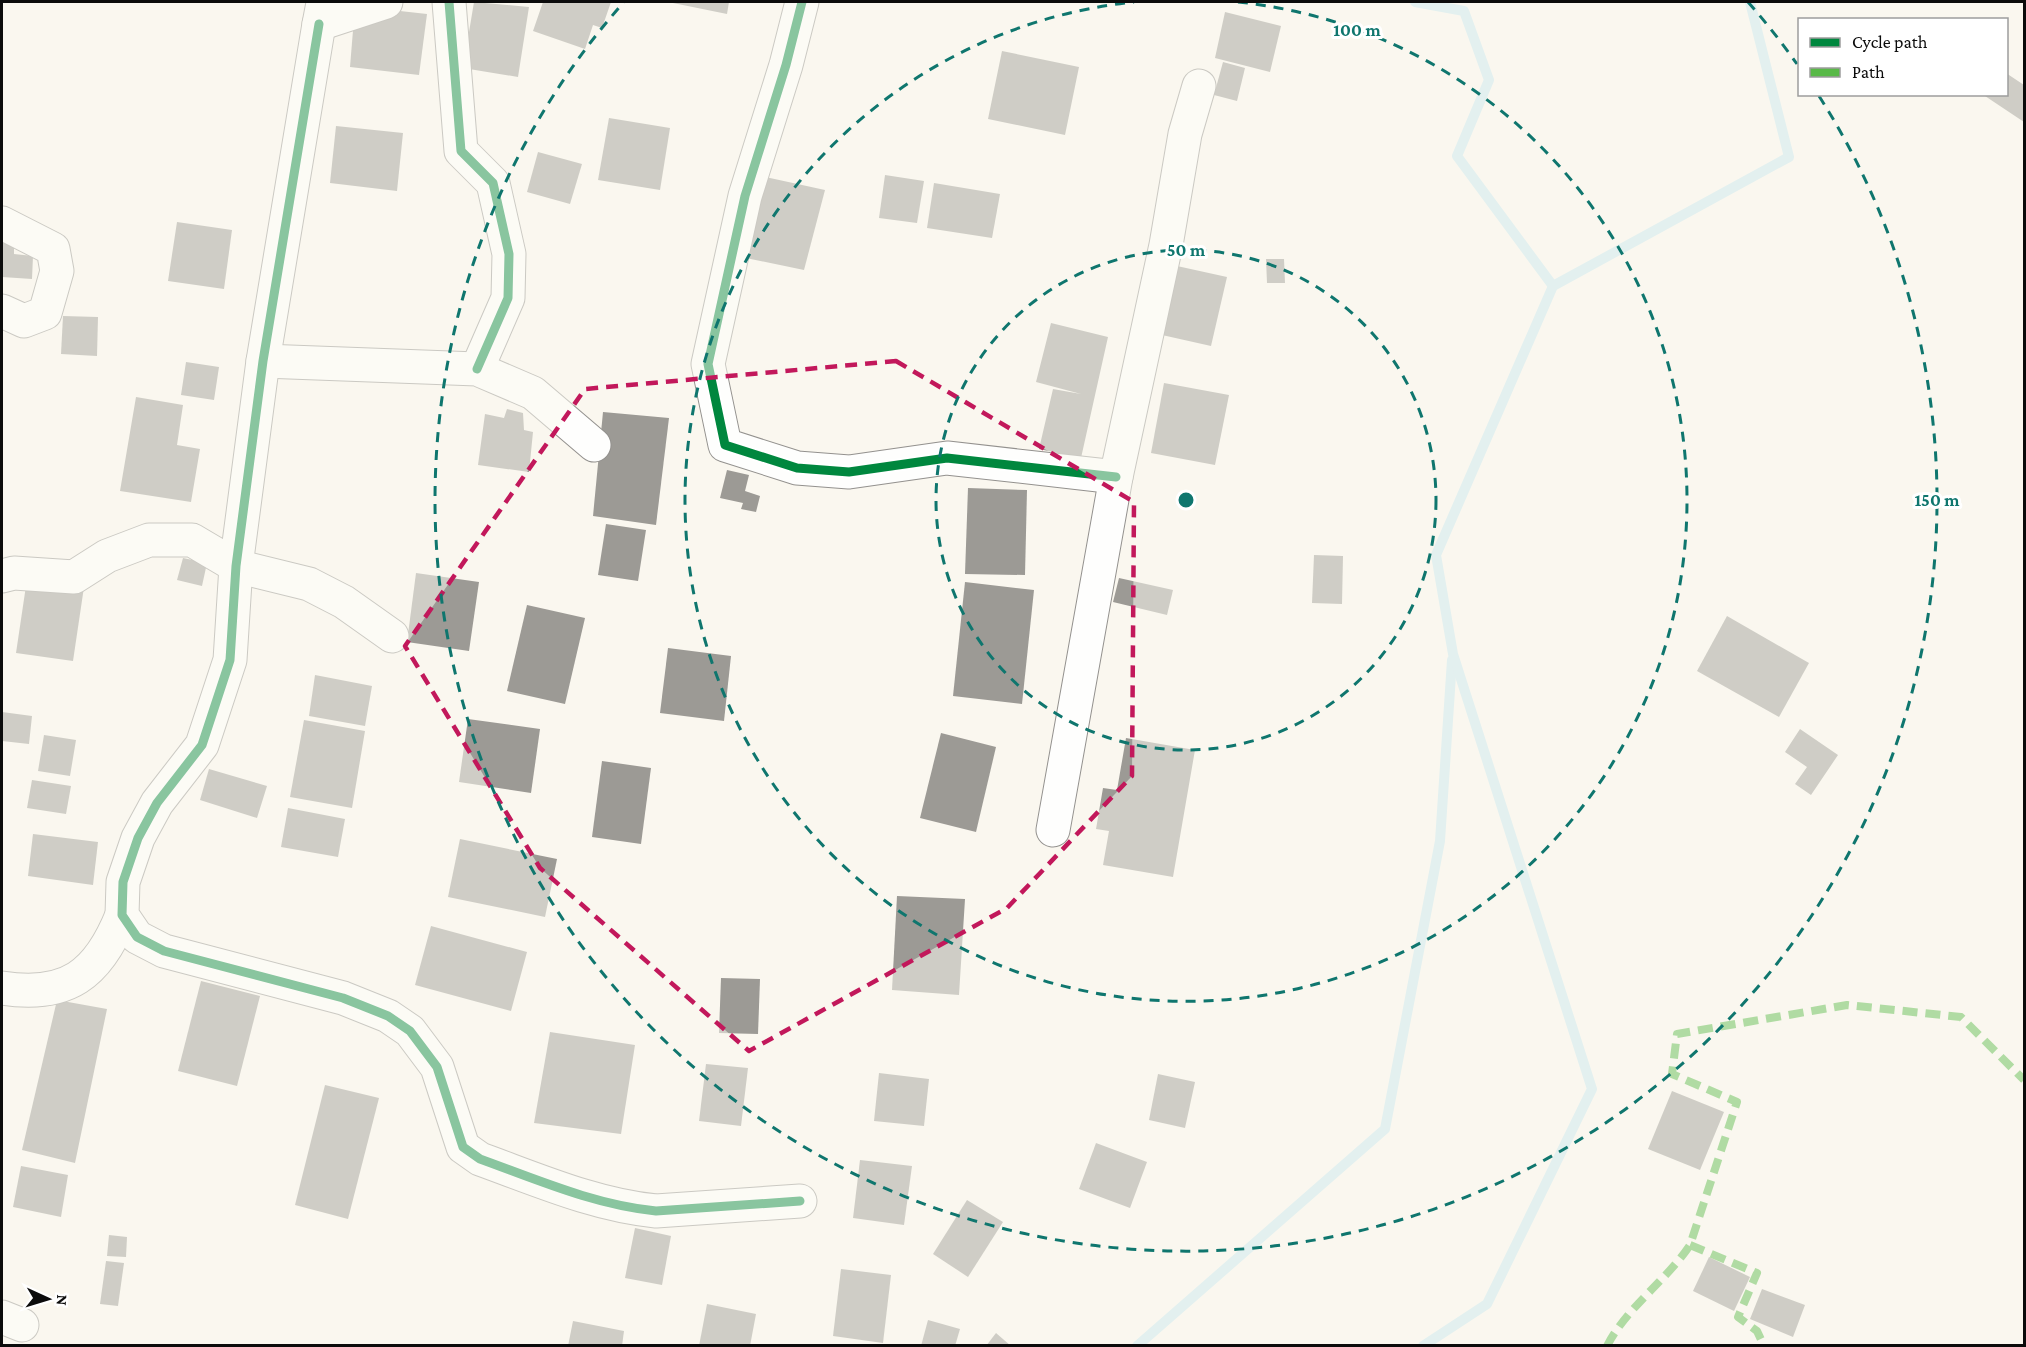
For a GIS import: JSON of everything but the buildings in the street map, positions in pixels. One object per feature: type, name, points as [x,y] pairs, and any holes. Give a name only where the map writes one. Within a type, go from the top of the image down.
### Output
[{"type":"street","points":[[2,988],[25,992],[59,988],[73,982],[95,965],[115,934],[122,915],[123,882],[138,838],[157,803],[202,745],[230,660],[236,566],[263,361],[321,13],[386,2]]},
{"type":"street","points":[[448,2],[461,151],[493,183],[509,254],[508,298],[477,369]]},
{"type":"street","points":[[802,2],[786,65],[745,196],[708,364],[725,445],[797,468],[849,472],[947,458],[1116,477]]},
{"type":"street","points":[[1053,830],[1116,477],[1166,245],[1185,134],[1199,86]]},
{"type":"street","points":[[2,223],[53,249],[57,271],[45,313],[24,321],[2,311]]},
{"type":"street","points":[[263,361],[477,369],[533,393],[594,445]]},
{"type":"street","points":[[2,576],[14,573],[74,577],[107,556],[149,540],[192,540],[236,566],[309,584],[344,602],[392,636]]},
{"type":"street","points":[[122,915],[137,937],[164,951],[343,998],[388,1016],[410,1031],[437,1067],[463,1147],[480,1159],[604,1203],[634,1209],[656,1211],[800,1201]]},
{"type":"highlighted area","points":[[896,361],[1134,502],[1132,776],[1007,908],[749,1051],[540,868],[405,646],[585,389]]},
{"type":"waterway","points":[[1415,2],[1464,11],[1489,80],[1457,156],[1553,286]]},
{"type":"waterway","points":[[1423,1346],[1487,1304],[1592,1089],[1453,654],[1436,555],[1553,286],[1789,157],[1750,2]]},
{"type":"waterway","points":[[1137,1346],[1385,1129],[1440,841],[1452,660]]},
{"type":"marked path","points":[[1607,1346],[1625,1319],[1690,1245],[1737,1102],[1672,1074],[1677,1034],[1847,1005],[1961,1017],[2024,1080]]},
{"type":"marked path","points":[[1690,1245],[1757,1273],[1738,1317],[1757,1331],[1764,1346]]},
{"type":"cycle path","points":[[449,2],[461,151],[493,183],[509,254],[508,298],[477,369]]},
{"type":"cycle path","points":[[802,2],[786,65],[745,196],[708,364],[725,445],[797,468],[849,472],[947,458],[1116,477]]},
{"type":"cycle path","points":[[319,24],[263,361],[236,566],[230,660],[202,745],[157,803],[138,838],[123,882],[122,915],[137,937],[164,951],[343,998],[388,1016],[410,1031],[437,1067],[463,1147],[480,1159],[545,1183],[633,1208],[656,1211],[800,1201]]}]
